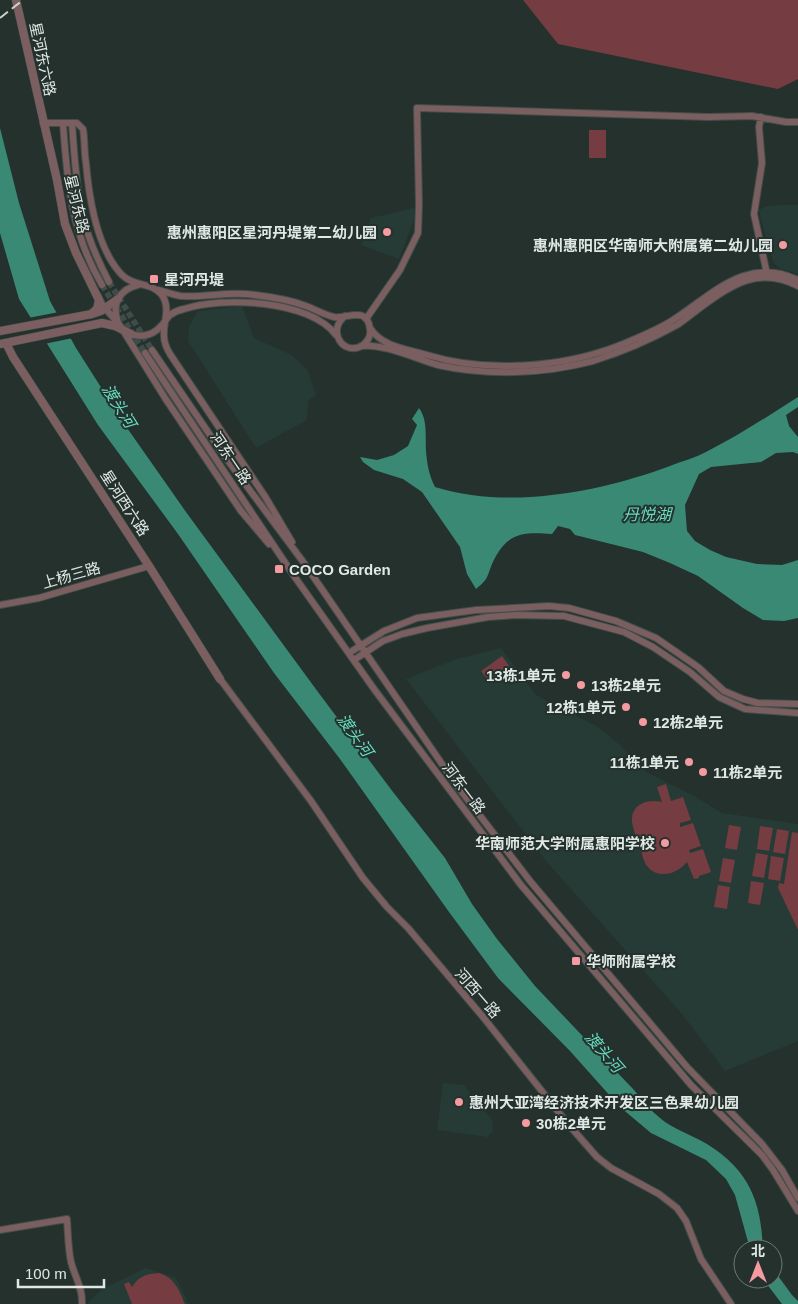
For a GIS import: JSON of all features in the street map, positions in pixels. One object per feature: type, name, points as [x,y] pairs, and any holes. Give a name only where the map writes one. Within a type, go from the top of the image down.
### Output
[{"type":"street","name":"星河东六路","points":[[16,0],[43,123]]},
{"type":"street","points":[[366,319],[400,270],[418,233],[417,108],[709,117],[752,116],[786,122],[798,122]]},
{"type":"street","points":[[761,117],[762,163],[754,214],[767,274]]},
{"type":"street","points":[[43,123],[79,124],[83,129],[92,209],[105,247],[122,275],[130,281],[181,296],[234,293],[262,296],[304,305],[336,318],[356,314],[366,319],[370,328],[381,341],[433,357],[472,364],[527,365],[595,354],[674,320],[737,278],[748,274],[786,274],[798,280]]},
{"type":"street","name":"星河东路","points":[[43,123],[57,180],[65,224],[76,253],[98,286],[99,303],[97,309],[91,314]]},
{"type":"street","points":[[63,123],[69,194],[76,227],[105,308],[121,327],[131,334],[139,336],[147,335],[161,327],[172,314],[196,305],[246,302],[278,306],[306,314],[324,322],[343,345],[348,347],[377,346],[438,365],[466,369],[508,371],[552,369],[592,361],[644,342],[679,324],[742,282],[767,274],[785,279],[798,286]]},
{"type":"street","points":[[72,123],[75,162],[83,215],[96,254],[109,282]]},
{"type":"street","points":[[139,284],[123,292],[118,299],[115,307],[116,316],[121,327],[165,398],[241,511],[285,562]]},
{"type":"street","points":[[156,289],[163,296],[166,304],[164,336],[170,354],[271,505],[304,563]]},
{"type":"street","points":[[1,329],[20,328],[91,314],[105,308],[118,299]]},
{"type":"street","points":[[337,336],[337,324],[345,316]]},
{"type":"street","points":[[3,343],[95,324],[121,327]]},
{"type":"street","points":[[361,346],[368,339],[370,328]]},
{"type":"street","name":"星河西六路","points":[[3,343],[149,566],[220,679]]},
{"type":"street","name":"河东一路","points":[[152,350],[223,454],[304,563],[455,783],[530,882],[687,1067],[762,1144],[782,1170],[798,1198]]},
{"type":"street","name":"河东一路","points":[[145,353],[285,562],[349,653],[521,885],[690,1085],[762,1155],[774,1170],[798,1211]]},
{"type":"street","name":"上杨三路","points":[[0,605],[39,598],[149,566]]},
{"type":"street","points":[[349,653],[384,630],[430,616],[514,607],[548,606],[569,608],[616,621],[656,638],[698,667],[724,690],[743,699],[758,703],[798,704]]},
{"type":"street","points":[[354,660],[383,641],[402,634],[462,621],[516,615],[564,616],[624,632],[653,647],[683,667],[719,697],[744,709],[798,713]]},
{"type":"street","name":"河西一路","points":[[220,679],[311,801],[363,878],[483,1017],[591,1151],[611,1168],[659,1194],[677,1208],[686,1221],[701,1260],[731,1304]]},
{"type":"street","points":[[0,1230],[67,1218],[71,1260],[80,1288],[82,1304]]},
{"type":"shaded area","points":[[523,0],[798,0],[798,79],[778,89],[558,44]]},
{"type":"shaded area","points":[[589,130],[606,130],[606,158],[589,158]]},
{"type":"shaded area","name":"惠州惠阳区华南师大附属第二幼儿园","points":[[798,205],[798,274],[781,269],[774,264],[761,220],[759,210],[766,206]]},
{"type":"shaded area","name":"惠州惠阳区星河丹堤第二幼儿园","points":[[414,208],[414,220],[399,259],[361,245],[371,218]]},
{"type":"shaded area","points":[[242,306],[254,338],[292,355],[308,371],[316,395],[308,401],[307,420],[256,448],[188,341],[189,326],[198,311]]},
{"type":"shaded area","name":"华南师范大学附属惠阳学校","points":[[501,648],[536,695],[598,727],[620,745],[646,772],[696,797],[722,813],[798,824],[798,1041],[725,1071],[682,1014],[546,861],[406,679],[456,659]]},
{"type":"shaded area","points":[[502,656],[510,667],[489,682],[481,671]]},
{"type":"shaded area","points":[[666,784],[671,801],[683,797],[691,820],[680,823],[680,827],[693,823],[701,846],[689,850],[690,853],[703,849],[711,872],[699,876],[699,878],[694,879],[687,862],[678,870],[667,874],[656,873],[651,870],[647,866],[634,832],[632,824],[633,812],[639,805],[648,801],[662,802],[657,787]]},
{"type":"shaded area","points":[[729,825],[741,827],[737,850],[725,848]]},
{"type":"shaded area","points":[[760,826],[773,828],[769,851],[757,849]]},
{"type":"shaded area","points":[[777,829],[789,831],[785,854],[773,852]]},
{"type":"shaded area","points":[[792,832],[798,833],[798,930],[778,888],[779,883],[784,884]]},
{"type":"shaded area","points":[[756,853],[768,855],[764,878],[752,876]]},
{"type":"shaded area","points":[[771,856],[784,858],[780,881],[768,879]]},
{"type":"shaded area","points":[[723,858],[735,860],[731,883],[719,881]]},
{"type":"shaded area","points":[[751,881],[764,883],[760,905],[748,903]]},
{"type":"shaded area","points":[[718,885],[730,887],[727,909],[714,907]]},
{"type":"shaded area","name":"惠州大亚湾经济技术开发区三色果幼儿园","points":[[443,1083],[464,1085],[492,1120],[493,1131],[488,1137],[437,1130]]},
{"type":"shaded area","points":[[146,1268],[176,1278],[189,1304],[87,1304],[102,1289]]},
{"type":"shaded area","points":[[159,1273],[173,1281],[185,1304],[132,1304],[124,1284],[129,1282],[132,1287],[143,1276]]},
{"type":"water","points":[[0,128],[19,203],[50,301],[76,348],[125,425],[186,512],[318,692],[445,858],[472,904],[497,939],[535,986],[656,1115],[665,1122],[707,1144],[721,1154],[743,1176],[755,1202],[762,1239],[747,1239],[735,1195],[726,1179],[706,1160],[651,1133],[620,1107],[570,1051],[498,978],[340,759],[274,673],[178,534],[98,425],[19,299],[0,233]]},
{"type":"water","name":"丹悦湖","points":[[798,397],[798,407],[786,415],[789,426],[798,437],[798,454],[793,452],[776,453],[761,462],[711,467],[699,474],[685,505],[687,531],[695,541],[710,550],[726,557],[757,564],[782,565],[798,560],[798,618],[784,621],[763,620],[698,576],[670,563],[643,552],[575,535],[570,529],[558,526],[552,534],[523,534],[509,540],[497,554],[488,576],[476,589],[467,574],[460,547],[422,492],[403,479],[374,470],[363,462],[360,457],[377,460],[394,455],[408,446],[417,425],[412,419],[419,408],[424,418],[427,460],[435,487],[463,494],[493,497],[554,495],[614,483],[697,456],[741,433]]},
{"type":"water","points":[[783,1283],[798,1301],[798,1304],[782,1304],[771,1289],[783,1289]]},
{"type":"pier","points":[[59,312],[73,338],[44,344],[28,318]]},
{"type":"tunnel","points":[[109,282],[152,350]]},
{"type":"tunnel","points":[[102,285],[145,353]]},
{"type":"railway","points":[[0,18],[23,0]]},
{"type":"place","name":"惠州惠阳区星河丹堤第二幼儿园","points":[[387,232]]},
{"type":"place","name":"惠州惠阳区华南师大附属第二幼儿园","points":[[783,245]]},
{"type":"place","name":"星河丹堤","points":[[154,279]]},
{"type":"place","name":"COCO Garden","points":[[279,569]]},
{"type":"place","name":"13栋1单元","points":[[566,675]]},
{"type":"place","name":"13栋2单元","points":[[581,685]]},
{"type":"place","name":"12栋1单元","points":[[626,707]]},
{"type":"place","name":"12栋2单元","points":[[643,722]]},
{"type":"place","name":"11栋1单元","points":[[689,762]]},
{"type":"place","name":"11栋2单元","points":[[703,772]]},
{"type":"place","name":"华南师范大学附属惠阳学校","points":[[665,843]]},
{"type":"place","name":"华师附属学校","points":[[576,961]]},
{"type":"place","name":"惠州大亚湾经济技术开发区三色果幼儿园","points":[[459,1102]]},
{"type":"place","name":"30栋2单元","points":[[526,1123]]},
{"type":"water label","name":"渡头河","points":[[119,406]]},
{"type":"water label","name":"渡头河","points":[[355,735]]},
{"type":"water label","name":"渡头河","points":[[604,1052]]}]
